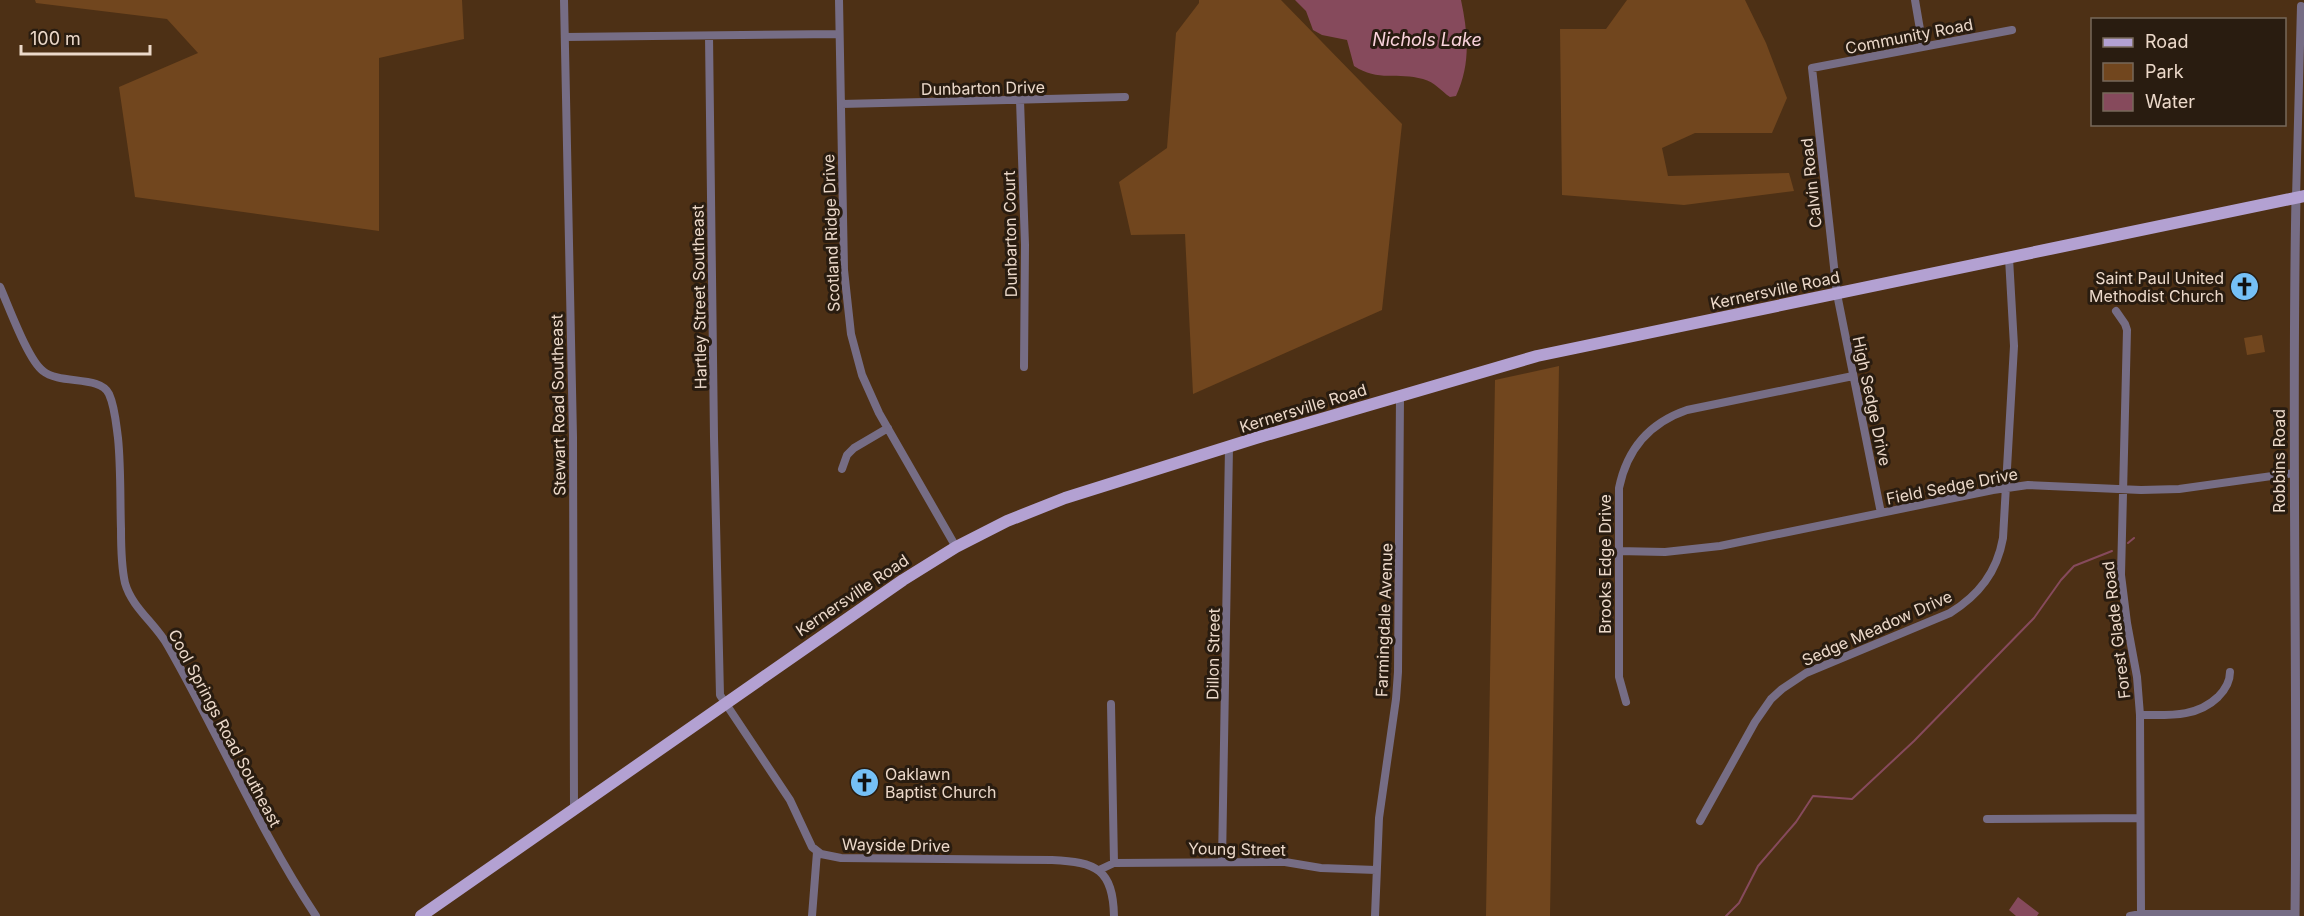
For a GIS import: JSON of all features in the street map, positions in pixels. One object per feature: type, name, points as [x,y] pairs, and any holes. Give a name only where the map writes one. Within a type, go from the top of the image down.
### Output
[{"type":"main road","name":"Kernersville Road","points":[[424,915],[725,702],[903,580],[956,547],[1007,521],[1065,498],[1537,356],[2300,197]]},
{"type":"street","name":"Stewart Road Southeast","points":[[564,0],[573,437],[574,809]]},
{"type":"street","name":"Scotland Ridge Drive","points":[[839,0],[844,270],[847,312],[862,375],[888,428],[956,547]]},
{"type":"street","points":[[1915,0],[1923,47]]},
{"type":"street","name":"Robbins Road","points":[[2295,915],[2301,757],[2294,473],[2300,197],[2301,6]]},
{"type":"street","name":"Community Road","points":[[1812,68],[2012,30]]},
{"type":"street","points":[[565,37],[839,34]]},
{"type":"street","name":"Hartley Street Southeast","points":[[710,36],[714,437],[720,696],[725,702]]},
{"type":"street","name":"Calvin Road","points":[[1812,68],[1837,294]]},
{"type":"street","name":"Dunbarton Drive","points":[[841,105],[1125,97]]},
{"type":"street","name":"Dunbarton Court","points":[[1020,100],[1025,245],[1024,367]]},
{"type":"street","name":"Sedge Meadow Drive","points":[[1700,820],[1759,716],[1782,689],[1806,673],[1950,613],[1981,589],[1995,566],[2001,551],[2014,345],[2009,258]]},
{"type":"street","name":"Cool Springs Road Southeast","points":[[0,287],[38,367],[62,380],[97,384],[109,394],[115,415],[118,444],[121,554],[126,586],[139,609],[167,643],[274,848],[316,916]]},
{"type":"street","name":"High Sedge Drive","points":[[1837,294],[1881,513]]},
{"type":"street","name":"Forest Glade Road","points":[[2116,311],[2126,324],[2127,330],[2121,575],[2137,677],[2140,715],[2141,914]]},
{"type":"street","name":"Brooks Edge Drive","points":[[1626,702],[1619,677],[1619,488],[1622,473],[1634,448],[1650,429],[1687,410],[1853,376]]},
{"type":"street","name":"Farmingdale Avenue","points":[[1375,916],[1378,818],[1398,672],[1400,396]]},
{"type":"street","points":[[842,470],[847,455],[854,448],[888,428]]},
{"type":"street","name":"Dillon Street","points":[[1222,862],[1229,447]]},
{"type":"street","name":"Field Sedge Drive","points":[[1618,551],[1693,550],[2006,488],[2039,485],[2179,489],[2294,473]]},
{"type":"street","points":[[2140,715],[2172,716],[2194,712],[2211,704],[2223,693],[2230,680],[2230,672]]},
{"type":"street","points":[[725,702],[790,800],[808,841],[817,852],[812,916]]},
{"type":"street","points":[[1111,704],[1114,863]]},
{"type":"street","points":[[1987,819],[2140,818]]},
{"type":"street","name":"Wayside Drive","points":[[817,852],[841,858],[1067,861],[1092,865],[1100,870]]},
{"type":"street","name":"Young Street","points":[[1100,870],[1114,863],[1285,862],[1321,868],[1376,870]]},
{"type":"street","points":[[1100,870],[1111,888],[1114,916]]},
{"type":"street","points":[[2130,916],[2141,914],[2295,915]]},
{"type":"green space","points":[[35,0],[462,0],[464,39],[379,58],[379,231],[135,197],[119,87],[198,53],[167,19],[36,3]]},
{"type":"green space","points":[[1199,0],[1281,0],[1402,124],[1382,310],[1193,394],[1185,234],[1131,235],[1119,182],[1167,148],[1176,33]]},
{"type":"green space","points":[[1627,0],[1745,0],[1766,43],[1787,98],[1772,133],[1695,133],[1662,148],[1668,176],[1789,173],[1794,191],[1684,205],[1562,195],[1560,29],[1606,29]]},
{"type":"green space","points":[[2262,335],[2265,352],[2247,355],[2244,338]]},
{"type":"green space","points":[[1559,366],[1550,916],[1486,916],[1495,380]]},
{"type":"water","name":"Nichols Lake","points":[[1295,0],[1461,0],[1467,48],[1464,72],[1456,96],[1450,97],[1427,80],[1371,74],[1354,66],[1347,40],[1322,35],[1313,30],[1306,11]]},
{"type":"water","points":[[2018,897],[2039,913],[2037,916],[2016,916],[2009,910]]},
{"type":"waterway","points":[[2128,543],[2134,538]]},
{"type":"waterway","points":[[1726,916],[1739,903],[1758,866],[1796,822],[1813,796],[1852,799],[1914,741],[2034,618],[2074,566],[2112,551]]},
{"type":"place","name":"Saint Paul United Methodist Church","points":[[2245,287]]},
{"type":"place","name":"Oaklawn Baptist Church","points":[[864,783]]}]
